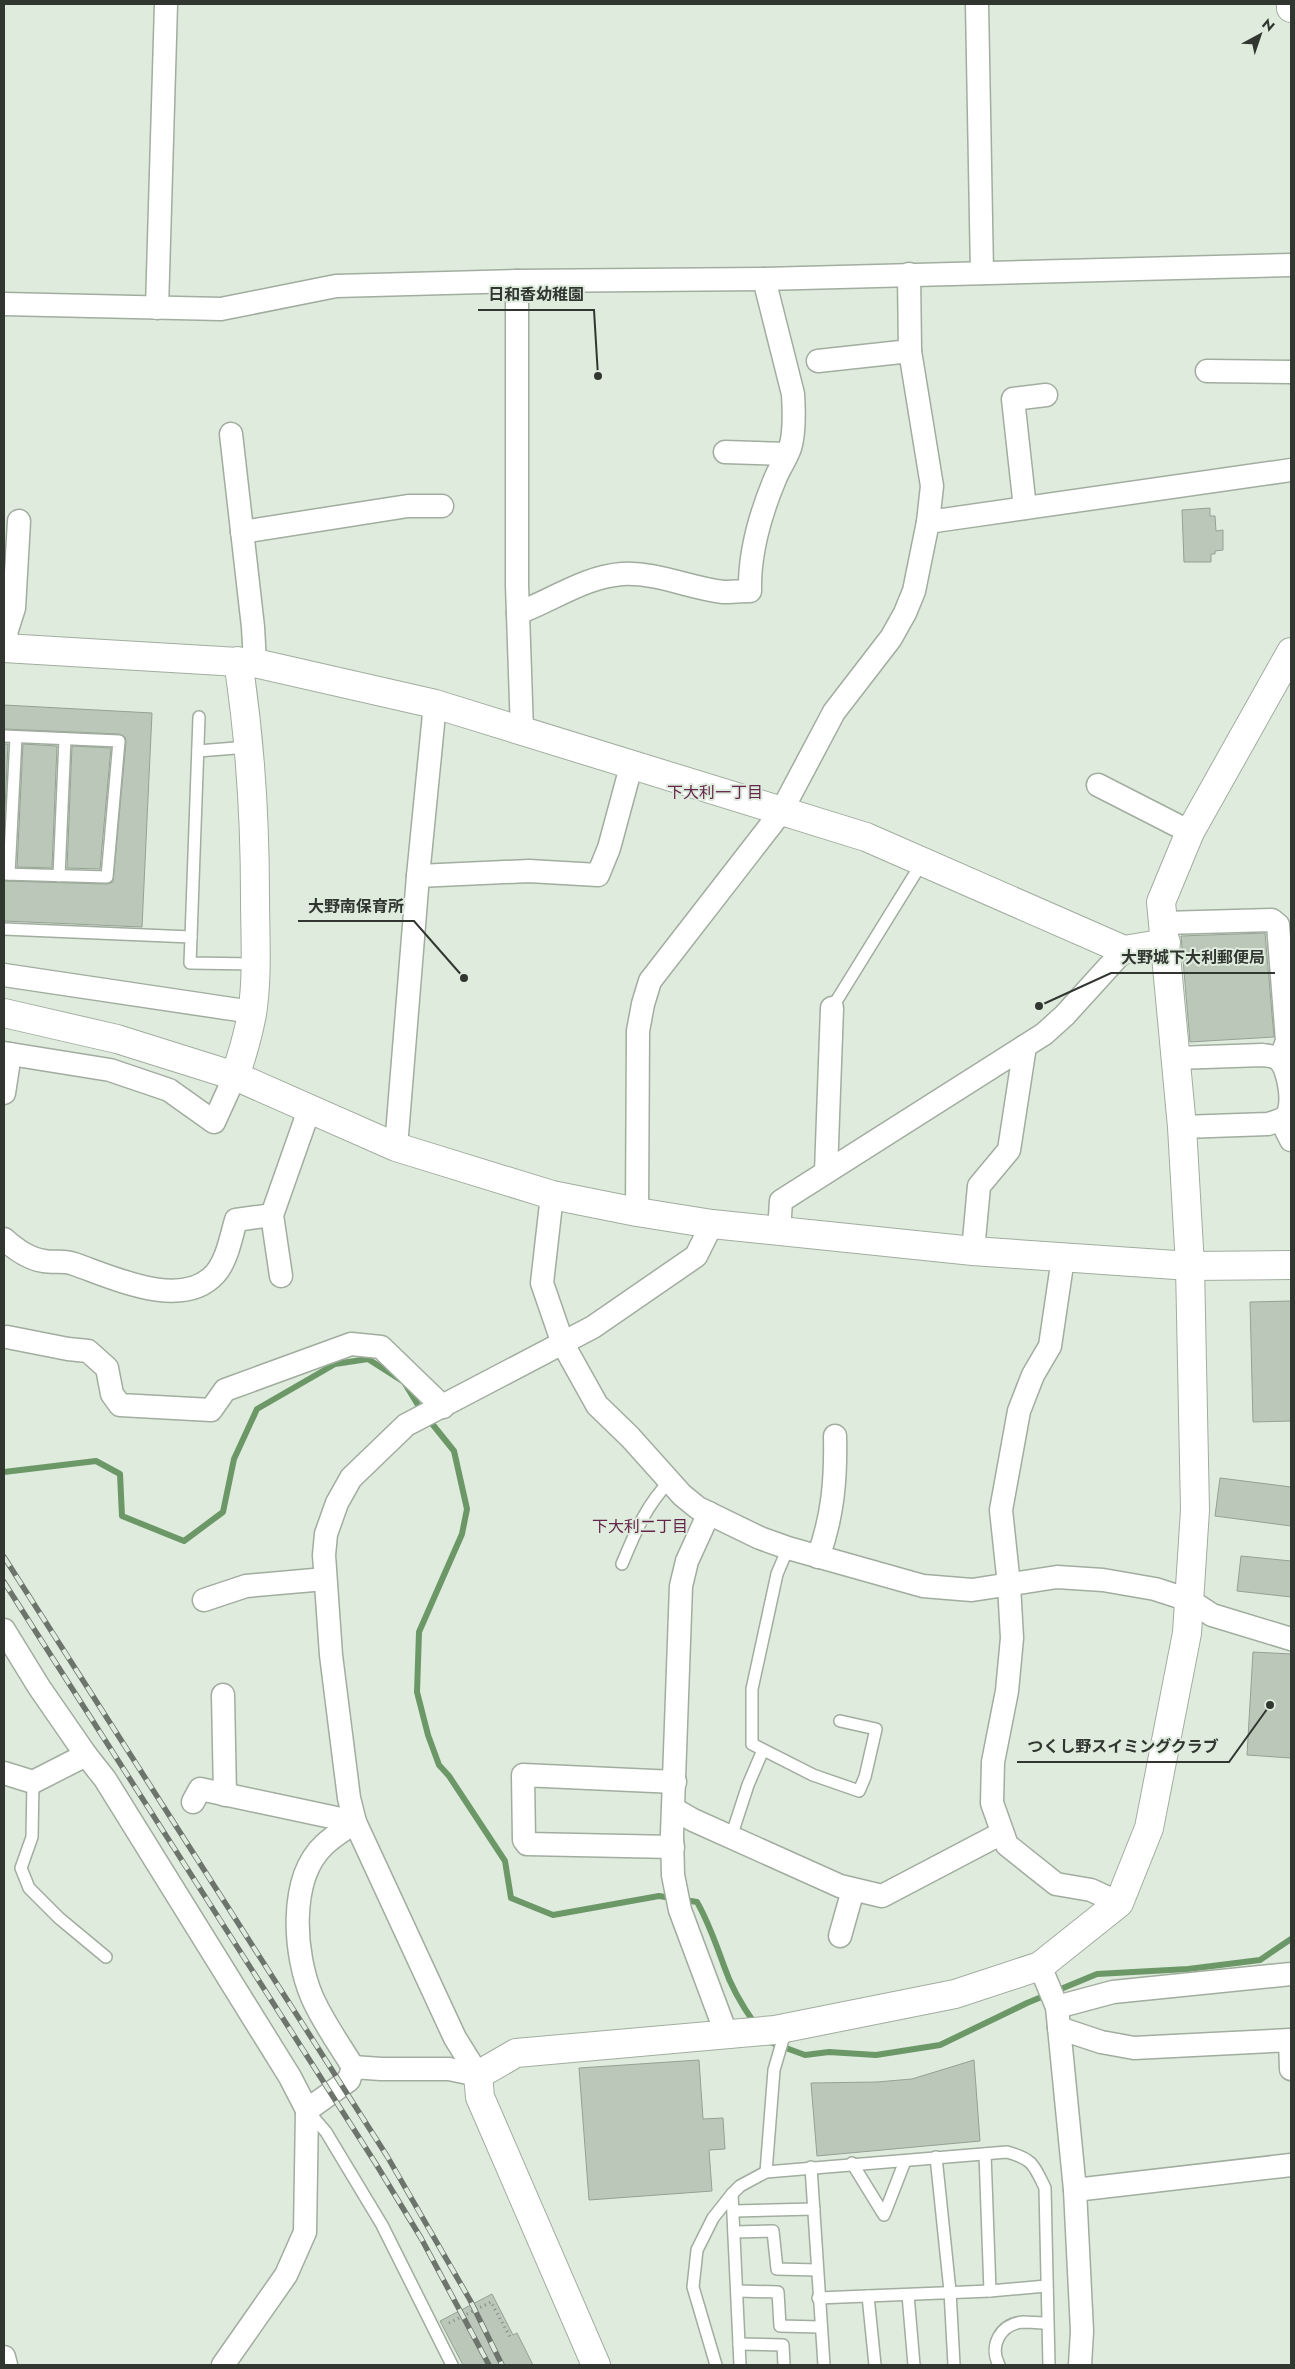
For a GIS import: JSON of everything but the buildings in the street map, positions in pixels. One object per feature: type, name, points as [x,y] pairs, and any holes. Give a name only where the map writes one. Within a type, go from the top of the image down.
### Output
[{"type":"street","points":[[157,308],[166,4]]},
{"type":"street","points":[[977,4],[982,273]]},
{"type":"street","points":[[4,304],[221,309],[336,286],[517,281],[764,279],[1291,266]]},
{"type":"street","points":[[637,1212],[638,1031],[642,1004],[650,981],[781,812],[834,712],[891,638],[905,613],[914,591],[928,522],[932,486],[910,351],[909,274]]},
{"type":"street","points":[[518,612],[544,604],[587,580],[621,574],[649,575],[723,592],[750,591],[749,568],[757,530],[790,447],[793,394],[764,279]]},
{"type":"street","points":[[517,281],[518,612],[522,731]]},
{"type":"street","points":[[818,361],[910,351]]},
{"type":"street","points":[[1208,371],[1291,372]]},
{"type":"street","points":[[1025,508],[1013,398],[1046,394]]},
{"type":"street","points":[[4,1093],[7,1053],[110,1070],[170,1090],[214,1122],[235,1076],[248,1036],[252,1012],[255,964],[255,864],[246,662],[253,627],[231,434]]},
{"type":"street","points":[[725,452],[786,454]]},
{"type":"street","points":[[928,522],[1291,470]]},
{"type":"street","points":[[242,532],[408,506],[442,506]]},
{"type":"street","points":[[19,521],[14,608],[4,648],[246,662],[435,704],[632,763],[781,812],[866,837],[1124,950]]},
{"type":"street","points":[[353,2067],[381,2069],[449,2068],[478,2075],[516,2053],[781,2028],[955,1994],[1040,1966],[1119,1904],[1149,1828],[1187,1633],[1195,1510],[1190,1266],[1182,1127],[1160,902],[1190,832],[1291,652]]},
{"type":"street","points":[[396,1147],[418,876],[435,704]]},
{"type":"street","points":[[418,876],[529,871],[598,875],[609,848],[632,763]]},
{"type":"street","points":[[1098,785],[1190,832]]},
{"type":"street","points":[[779,1231],[781,1201],[1025,1046],[1065,1015],[1124,950],[1164,933],[1272,920],[1278,925],[1287,1041],[1280,1060]]},
{"type":"street","points":[[4,975],[252,1012]]},
{"type":"street","points":[[826,1172],[832,1008]]},
{"type":"street","points":[[4,1012],[117,1039],[235,1076],[308,1110],[396,1147],[552,1195],[637,1212],[712,1224],[973,1251],[1190,1266],[1291,1265]]},
{"type":"street","points":[[973,1251],[979,1186],[1008,1150],[1025,1046]]},
{"type":"street","points":[[1176,1058],[1262,1055],[1280,1060],[1287,1071],[1291,1107],[1287,1116],[1268,1124],[1182,1127]]},
{"type":"street","points":[[281,1276],[272,1216],[308,1110]]},
{"type":"street","points":[[1281,1120],[1291,1140]]},
{"type":"street","points":[[552,1195],[542,1283],[562,1344],[597,1405],[630,1437],[682,1495],[709,1513],[760,1538],[788,1548],[923,1586],[972,1590],[1057,1577],[1103,1580],[1155,1589],[1189,1600],[1212,1615],[1291,1639]]},
{"type":"street","points":[[4,1239],[17,1251],[42,1261],[67,1261],[154,1291],[184,1290],[202,1284],[215,1275],[221,1265],[236,1220],[272,1216]]},
{"type":"street","points":[[596,2365],[480,2097],[478,2075],[455,2038],[355,1822],[349,1798],[331,1656],[324,1555],[326,1534],[337,1502],[351,1478],[406,1425],[593,1327],[696,1256],[712,1224]]},
{"type":"street","points":[[1063,1258],[1050,1346],[1033,1375],[1019,1411],[1001,1510],[1009,1585],[1012,1638],[1008,1682],[993,1762],[992,1803],[1008,1845],[1056,1884],[1091,1890],[1119,1904]]},
{"type":"street","points":[[7,1337],[88,1351],[107,1368],[112,1394],[120,1405],[211,1410],[225,1390],[351,1344],[381,1347],[443,1407]]},
{"type":"street","points":[[818,1557],[826,1535],[836,1478],[835,1436]]},
{"type":"street","points":[[709,1513],[687,1561],[681,1586],[678,1620],[673,1875],[680,1910],[731,2032]]},
{"type":"street","points":[[204,1600],[246,1586],[325,1579]]},
{"type":"street","points":[[4,1630],[39,1687],[105,1780],[269,2044],[307,2110],[306,2232],[286,2275],[223,2365]]},
{"type":"street","points":[[223,1695],[225,1796]]},
{"type":"street","points":[[4,1773],[33,1782],[86,1755]]},
{"type":"street","points":[[673,1847],[527,1844],[524,1840],[522,1775],[675,1782]]},
{"type":"street","points":[[193,1802],[200,1789],[225,1796],[355,1822]]},
{"type":"street","points":[[674,1809],[840,1886],[882,1896],[1002,1833]]},
{"type":"street","points":[[307,2110],[349,2080],[353,2067],[311,1996],[304,1972],[297,1930],[301,1885],[324,1845],[355,1822]]},
{"type":"street","points":[[840,1936],[853,1890]]},
{"type":"street","points":[[1040,1966],[1058,2018],[1075,2190],[1082,2331],[1080,2365]]},
{"type":"street","points":[[1058,2018],[1113,1992],[1291,1974]]},
{"type":"street","points":[[1058,2018],[1101,2042],[1134,2048],[1290,2040],[1291,2069]]},
{"type":"street","points":[[1075,2190],[1291,2165]]},
{"type":"street","points":[[4,2357],[6,2365]]},
{"type":"lane","points":[[199,717],[190,963],[255,964]]},
{"type":"lane","points":[[4,736],[119,741],[107,877],[6,874],[16,737]]},
{"type":"lane","points":[[59,876],[65,739]]},
{"type":"lane","points":[[198,751],[249,747]]},
{"type":"lane","points":[[832,1008],[923,861]]},
{"type":"lane","points":[[4,929],[191,937]]},
{"type":"lane","points":[[622,1564],[644,1514],[655,1497],[670,1481]]},
{"type":"lane","points":[[788,1548],[777,1574],[752,1689],[752,1744],[813,1775],[858,1791],[865,1777],[876,1730],[840,1721]]},
{"type":"lane","points":[[731,1837],[748,1786],[763,1750]]},
{"type":"lane","points":[[33,1782],[32,1836],[21,1868],[29,1888],[59,1918],[106,1957]]},
{"type":"lane","points":[[766,2172],[774,2070],[781,2028]]},
{"type":"lane","points":[[307,2110],[326,2132],[382,2225],[452,2365]]},
{"type":"lane","points":[[716,2365],[693,2288],[697,2250],[713,2218],[740,2186],[766,2172],[852,2163],[905,2161],[1007,2152],[1024,2156],[1036,2167],[1045,2188],[1049,2365]]},
{"type":"lane","points":[[985,2154],[990,2291]]},
{"type":"lane","points":[[936,2157],[950,2291],[954,2365]]},
{"type":"lane","points":[[852,2163],[884,2215],[905,2161]]},
{"type":"lane","points":[[810,2167],[824,2365]]},
{"type":"lane","points":[[732,2194],[740,2365]]},
{"type":"lane","points":[[734,2212],[814,2209]]},
{"type":"lane","points":[[734,2232],[773,2231],[777,2269],[817,2270]]},
{"type":"lane","points":[[818,2298],[950,2291],[990,2291],[1046,2286]]},
{"type":"lane","points":[[737,2291],[778,2292],[780,2326],[820,2327]]},
{"type":"lane","points":[[908,2294],[914,2365]]},
{"type":"lane","points":[[868,2296],[875,2365]]},
{"type":"lane","points":[[999,2365],[995,2357],[995,2344],[1002,2332],[1022,2322],[1047,2323]]},
{"type":"lane","points":[[739,2344],[783,2345],[784,2365]]},
{"type":"path","points":[[448,2324],[491,2302],[510,2337]]},
{"type":"waterway","points":[[4,1472],[96,1461],[120,1474],[122,1516],[184,1541],[223,1512],[234,1459],[257,1409],[335,1364],[368,1359],[404,1382],[421,1410],[454,1451],[467,1509],[462,1534],[419,1632],[417,1692],[428,1735],[439,1765],[449,1776],[505,1861],[511,1898],[553,1915],[659,1896],[697,1902],[709,1926],[730,1982],[755,2024]]},
{"type":"waterway","points":[[767,2041],[805,2055],[829,2052],[876,2055],[940,2045],[1027,2003],[1097,1974],[1188,1969],[1260,1960],[1291,1939]]},
{"type":"railway","points":[[4,1557],[387,2156],[470,2300],[502,2365]]},
{"type":"railway","points":[[4,1582],[376,2164],[421,2238],[489,2365]]},
{"type":"place","name":"日和香幼稚園","points":[[598,376]]},
{"type":"place","name":"大野南保育所","points":[[464,978]]},
{"type":"place","name":"大野城下大利郵便局","points":[[1039,1006]]},
{"type":"place","name":"つくし野スイミングクラブ","points":[[1270,1705]]},
{"type":"district","name":"下大利一丁目","points":[[715,792]]},
{"type":"district","name":"下大利二丁目","points":[[640,1526]]}]
